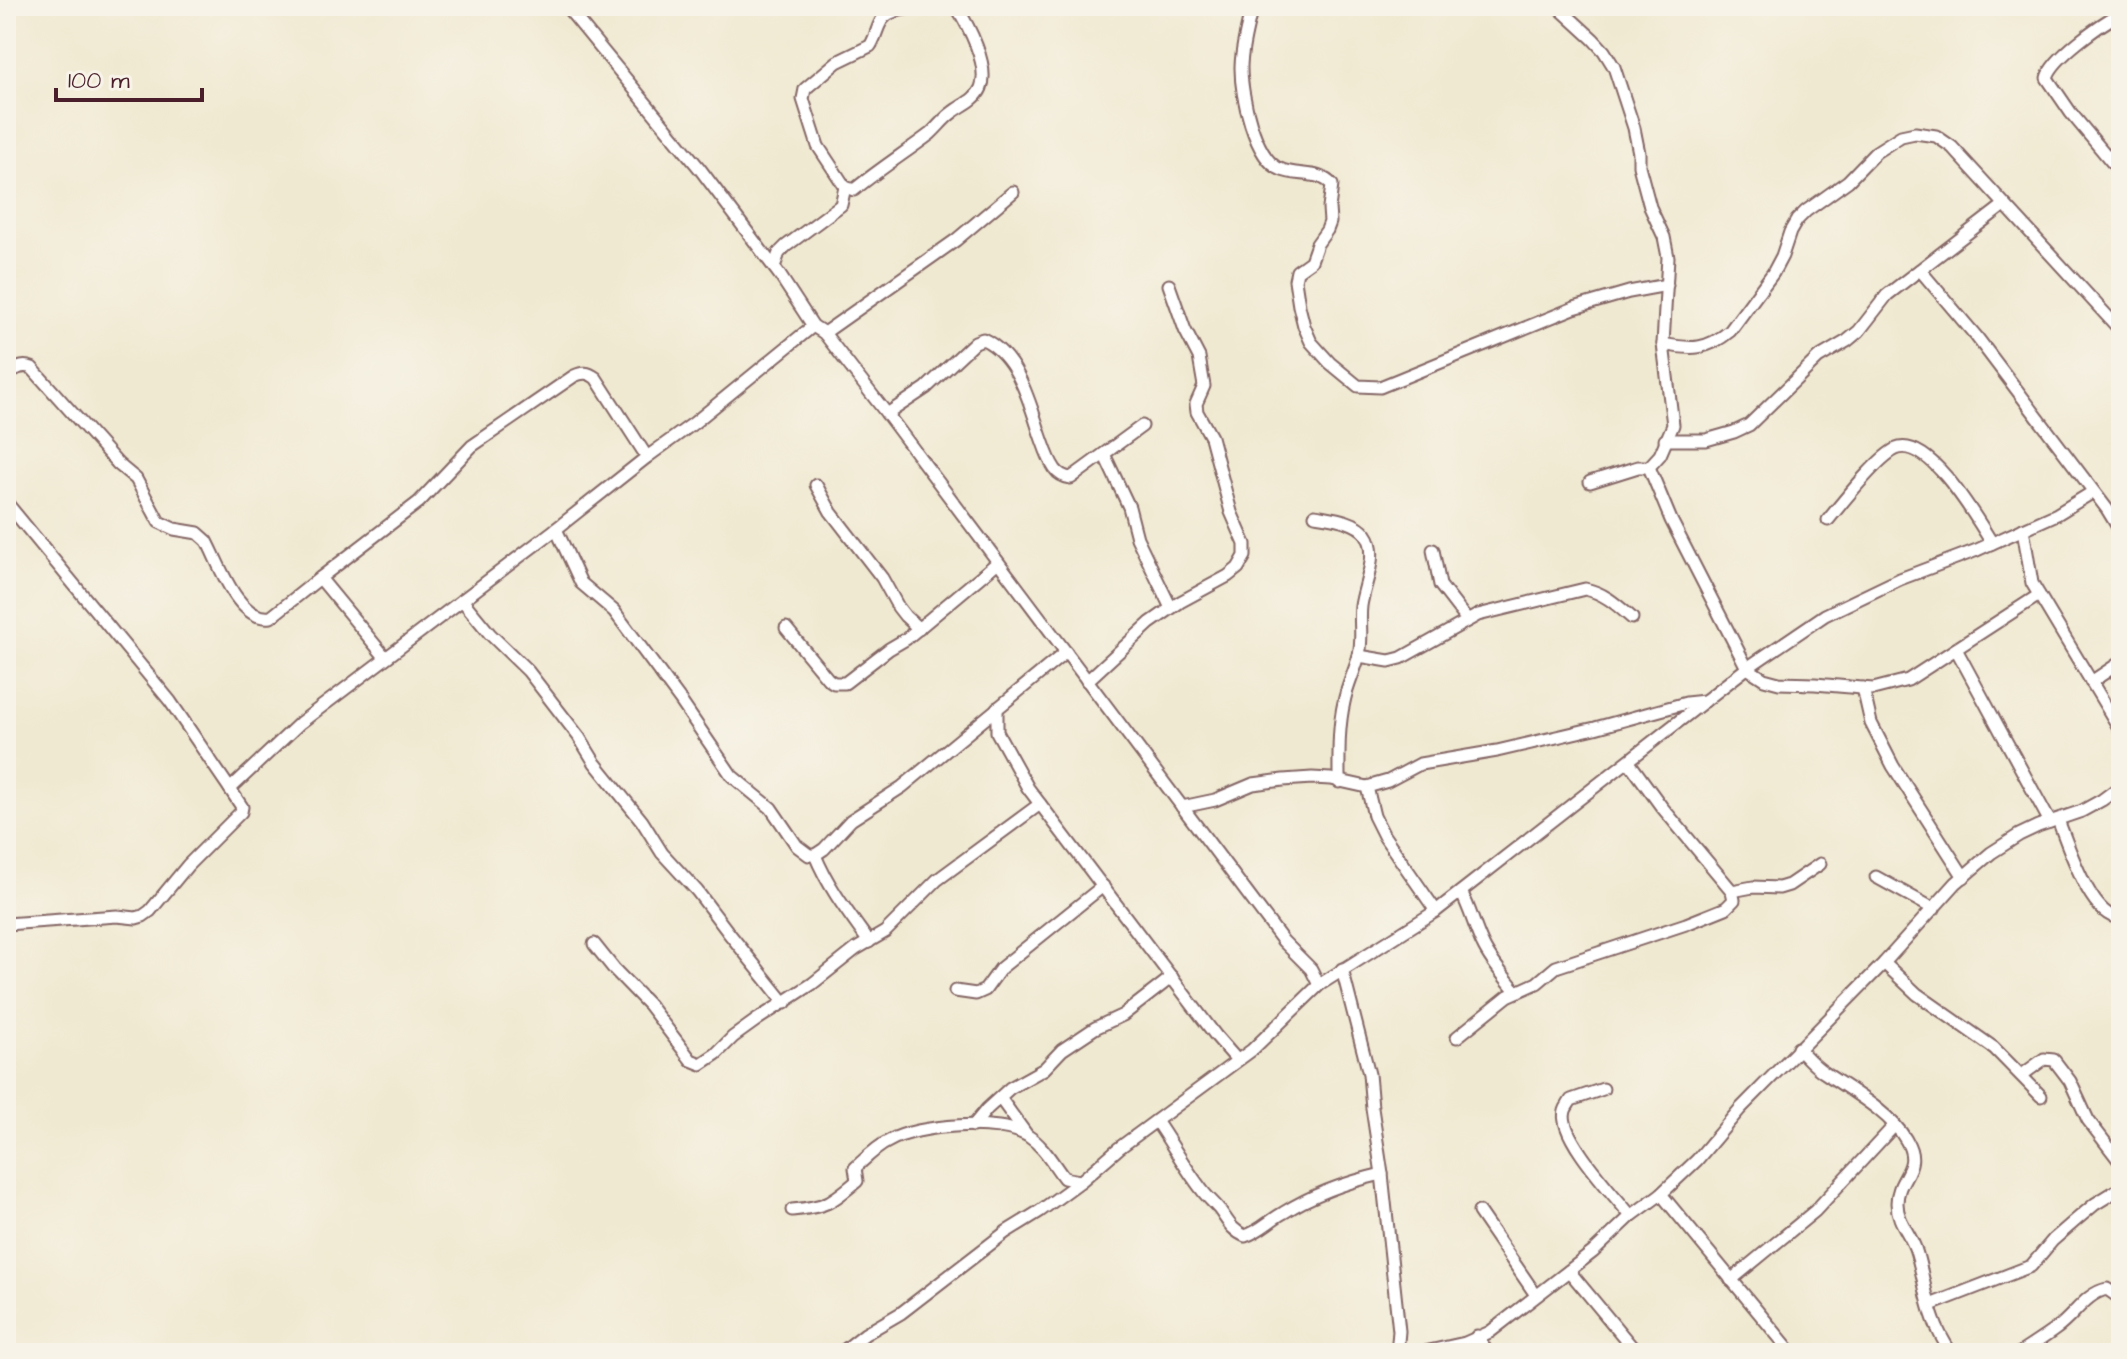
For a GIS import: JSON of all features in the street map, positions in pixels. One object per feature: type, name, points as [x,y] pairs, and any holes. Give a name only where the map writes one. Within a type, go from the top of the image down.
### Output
[{"type":"street","points":[[566,6],[700,169],[774,267],[813,326],[824,333],[887,414],[1283,941],[1311,969],[1319,985]]},
{"type":"street","points":[[914,6],[889,13],[870,46],[837,62],[803,94],[818,146],[845,187],[854,190],[931,133],[980,90],[983,75],[978,49],[956,6]]},
{"type":"street","points":[[1252,6],[1241,69],[1258,145],[1276,168],[1326,177],[1332,185],[1327,230],[1317,244],[1311,261],[1297,271],[1297,295],[1304,326],[1311,342],[1320,352],[1358,386],[1380,387],[1574,308],[1667,285]]},
{"type":"street","points":[[1557,6],[1598,45],[1614,67],[1634,128],[1639,166],[1650,207],[1664,237],[1668,257],[1663,344],[1673,425],[1660,455],[1649,467],[1638,467],[1590,482]]},
{"type":"street","points":[[2120,17],[2098,27],[2057,61],[2048,71],[2047,78],[2071,113],[2121,173]]},
{"type":"street","points":[[1663,344],[1694,349],[1706,346],[1730,331],[1773,273],[1797,220],[1848,181],[1876,152],[1901,136],[1915,133],[1936,136],[1952,147],[2121,331]]},
{"type":"street","points":[[774,267],[779,253],[786,246],[841,205],[845,187]]},
{"type":"street","points":[[824,333],[956,240],[1013,192]]},
{"type":"street","points":[[1665,440],[1706,440],[1749,425],[1818,358],[1859,331],[1880,302],[2004,205]]},
{"type":"street","points":[[1920,270],[1976,336],[2121,530]]},
{"type":"street","points":[[1087,681],[1150,623],[1228,576],[1238,568],[1245,556],[1245,544],[1231,512],[1211,437],[1197,412],[1196,404],[1204,386],[1199,357],[1185,330],[1169,285]]},
{"type":"street","points":[[230,789],[300,723],[694,423],[813,326]]},
{"type":"street","points":[[887,414],[926,388],[975,342],[983,339],[992,343],[1005,357],[1020,379],[1046,451],[1055,470],[1063,477],[1071,478],[1142,426]]},
{"type":"street","points":[[6,376],[25,365],[32,368],[118,464],[136,479],[159,522],[174,529],[198,533],[207,541],[244,608],[263,618],[271,617],[419,502],[472,446],[581,373],[590,373],[596,378],[647,457]]},
{"type":"street","points":[[1828,520],[1888,454],[1907,447],[1926,457],[1945,474],[1992,543]]},
{"type":"street","points":[[1104,454],[1129,507],[1137,538],[1171,608]]},
{"type":"street","points":[[1649,467],[1671,520],[1747,668],[1764,679],[1779,683],[1873,689],[1890,686],[1908,680],[2039,595]]},
{"type":"street","points":[[816,485],[831,512],[882,578],[898,607],[919,629]]},
{"type":"street","points":[[841,1353],[1081,1181],[1119,1148],[1252,1050],[1319,985],[1436,911],[1747,668],[1825,615],[1900,579],[2057,514],[2093,492]]},
{"type":"street","points":[[6,502],[170,701],[242,807],[241,812],[143,916],[6,924]]},
{"type":"street","points":[[6,510],[230,789]]},
{"type":"street","points":[[1315,515],[1360,528],[1371,547],[1361,608],[1359,656],[1344,702],[1339,782]]},
{"type":"street","points":[[556,529],[581,583],[614,611],[732,776],[771,808],[797,846],[809,855],[824,849],[851,820],[902,787],[1066,652]]},
{"type":"street","points":[[2023,529],[2032,583],[2121,731]]},
{"type":"street","points":[[1433,550],[1440,585],[1467,620]]},
{"type":"street","points":[[786,628],[828,679],[840,684],[850,681],[879,656],[919,629],[998,562]]},
{"type":"street","points":[[320,578],[385,657]]},
{"type":"street","points":[[1359,656],[1389,661],[1401,658],[1467,620],[1504,607],[1585,589],[1608,598],[1632,618]]},
{"type":"street","points":[[462,600],[490,634],[528,671],[668,860],[697,891],[785,1003]]},
{"type":"street","points":[[1956,649],[2054,821],[2094,899],[2111,917],[2121,917]]},
{"type":"street","points":[[2091,682],[2121,662]]},
{"type":"street","points":[[1863,688],[1871,723],[1893,766],[1964,877]]},
{"type":"street","points":[[1182,807],[1215,800],[1253,784],[1312,778],[1367,787],[1388,781],[1420,764],[1497,751],[1686,703],[1706,701]]},
{"type":"street","points":[[997,708],[997,732],[1028,788],[1237,1060]]},
{"type":"street","points":[[976,724],[997,732]]},
{"type":"street","points":[[1457,1037],[1516,991],[1537,983],[1561,965],[1686,924],[1726,908],[1734,900],[1732,891],[1661,806],[1629,762]]},
{"type":"street","points":[[1420,1353],[1465,1343],[1490,1332],[1593,1252],[1697,1160],[1798,1048],[1991,853],[2019,835],[2082,811],[2121,786]]},
{"type":"street","points":[[1367,787],[1374,816],[1384,836],[1436,911]]},
{"type":"street","points":[[594,944],[641,995],[691,1060],[697,1064],[707,1061],[733,1037],[785,1003],[856,949],[885,932],[937,880],[1040,804]]},
{"type":"street","points":[[815,855],[834,892],[869,942]]},
{"type":"street","points":[[1732,891],[1789,885],[1820,864]]},
{"type":"street","points":[[1876,877],[1934,909]]},
{"type":"street","points":[[955,991],[976,994],[985,990],[1001,968],[1103,886]]},
{"type":"street","points":[[1461,892],[1471,910],[1481,942],[1516,991]]},
{"type":"street","points":[[1884,963],[1917,994],[1994,1048],[2041,1096]]},
{"type":"street","points":[[1311,969],[1338,972]]},
{"type":"street","points":[[1338,972],[1369,1074],[1399,1331],[1397,1353]]},
{"type":"street","points":[[973,1126],[987,1109],[1021,1081],[1044,1069],[1062,1050],[1081,1036],[1123,1015],[1172,977]]},
{"type":"street","points":[[1798,1048],[1813,1065],[1873,1107],[1906,1139],[1912,1152],[1912,1163],[1898,1192],[1898,1214],[1914,1245],[1933,1318],[1951,1353]]},
{"type":"street","points":[[2022,1075],[2044,1059],[2054,1060],[2070,1081],[2088,1120],[2121,1163]]},
{"type":"street","points":[[1603,1089],[1571,1100],[1564,1113],[1566,1128],[1574,1145],[1631,1216]]},
{"type":"street","points":[[1000,1098],[1064,1178],[1081,1181]]},
{"type":"street","points":[[1156,1121],[1203,1193],[1228,1225],[1245,1236],[1329,1189],[1382,1174]]},
{"type":"street","points":[[792,1210],[817,1208],[829,1203],[857,1181],[855,1168],[891,1139],[932,1129],[994,1125],[1026,1134]]},
{"type":"street","points":[[1731,1280],[1815,1211],[1894,1126]]},
{"type":"street","points":[[1930,1305],[2031,1266],[2053,1240],[2095,1204],[2121,1188]]},
{"type":"street","points":[[1661,1194],[1792,1353]]},
{"type":"street","points":[[1479,1212],[1536,1295]]},
{"type":"street","points":[[1569,1271],[1637,1353]]},
{"type":"street","points":[[2020,1353],[2058,1327],[2100,1290],[2115,1292],[2121,1299]]},
{"type":"street","points":[[1477,1336],[1488,1353]]}]
